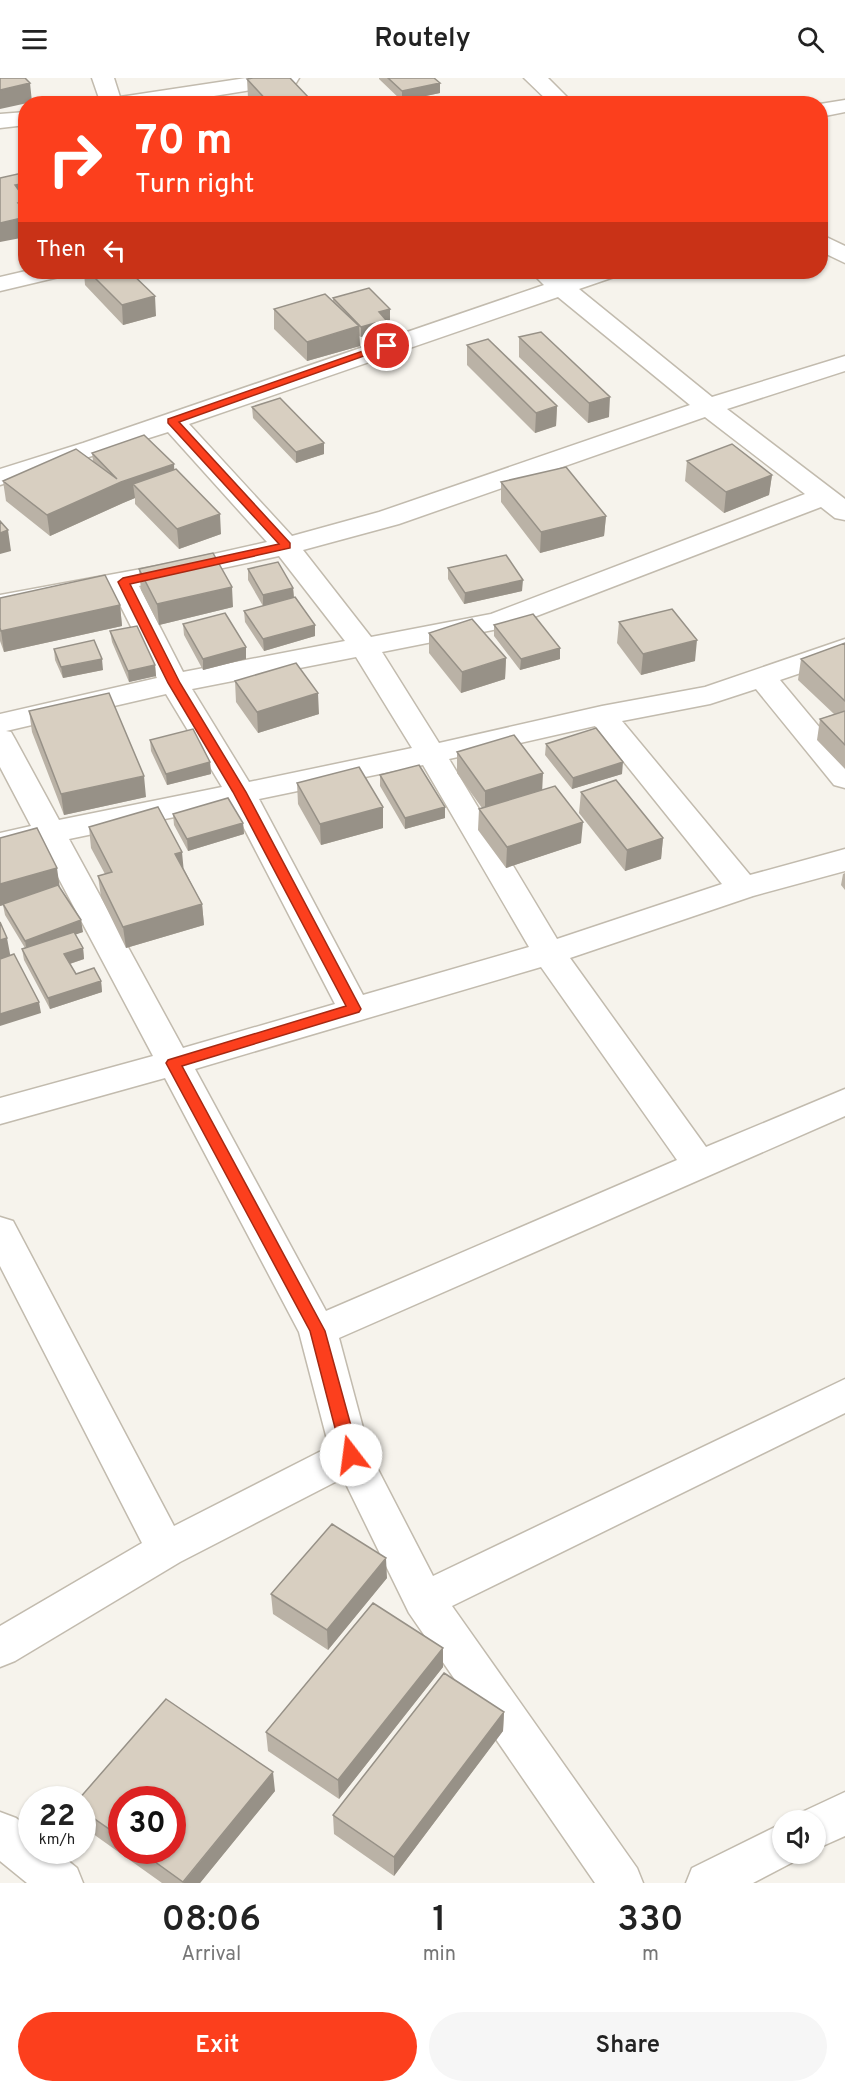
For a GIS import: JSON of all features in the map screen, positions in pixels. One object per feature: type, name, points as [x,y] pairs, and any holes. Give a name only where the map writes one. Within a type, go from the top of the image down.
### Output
[{"type":"street","points":[[103,78],[109,96]]},
{"type":"street","points":[[171,96],[288,78]]},
{"type":"street","points":[[535,78],[555,96]]},
{"type":"street","points":[[828,109],[845,106]]},
{"type":"street","points":[[0,122],[18,119]]},
{"type":"street","points":[[828,246],[845,256]]},
{"type":"street","points":[[0,284],[21,279]]},
{"type":"street","points":[[0,477],[172,421],[551,279],[708,407],[835,504]]},
{"type":"street","points":[[0,603],[123,582],[286,546],[389,518],[708,407],[845,363]]},
{"type":"street","points":[[172,421],[286,546],[365,648],[549,953],[699,1164]]},
{"type":"street","points":[[0,723],[174,683],[498,621],[835,504]]},
{"type":"street","points":[[123,582],[174,683],[240,792],[354,1009]]},
{"type":"street","points":[[0,843],[431,754],[602,715],[710,695],[845,648]]},
{"type":"street","points":[[762,677],[845,778]]},
{"type":"street","points":[[602,715],[743,888]]},
{"type":"street","points":[[0,739],[318,1331],[351,1455],[424,1600],[621,1883]]},
{"type":"street","points":[[0,1111],[549,953],[743,888],[845,860]]},
{"type":"street","points":[[318,1331],[845,1102]]},
{"type":"street","points":[[0,1231],[166,1550]]},
{"type":"street","points":[[424,1600],[845,1395]]},
{"type":"street","points":[[0,1648],[166,1550],[351,1455]]},
{"type":"street","points":[[826,1823],[845,1813]]},
{"type":"street","points":[[0,1833],[61,1883]]},
{"type":"street","points":[[708,1883],[772,1851]]},
{"type":"building","points":[[0,78],[25,78],[30,83],[0,90]]},
{"type":"building","points":[[290,78],[307,96],[263,96],[247,79]]},
{"type":"building","points":[[388,78],[434,78],[440,83],[402,91]]},
{"type":"building","points":[[18,174],[18,184],[15,185],[18,189],[18,219],[0,223],[0,178]]},
{"type":"building","points":[[96,279],[137,279],[155,296],[122,305]]},
{"type":"building","points":[[369,288],[390,309],[379,312],[386,320],[361,327],[333,298]]},
{"type":"building","points":[[325,294],[359,326],[307,342],[274,309]]},
{"type":"building","points":[[541,332],[610,397],[589,403],[519,337]]},
{"type":"building","points":[[488,339],[557,406],[536,413],[467,345]]},
{"type":"building","points":[[280,398],[324,443],[296,452],[252,407]]},
{"type":"building","points":[[144,435],[174,464],[121,482],[47,515],[3,481],[76,449],[117,479],[92,453]]},
{"type":"building","points":[[732,444],[772,475],[726,492],[687,461]]},
{"type":"building","points":[[566,467],[606,516],[541,532],[501,482]]},
{"type":"building","points":[[176,469],[220,514],[177,529],[133,484]]},
{"type":"building","points":[[0,521],[8,530],[0,533]]},
{"type":"building","points":[[213,553],[232,587],[157,604],[139,569]]},
{"type":"building","points":[[506,555],[523,580],[465,593],[448,568]]},
{"type":"building","points":[[278,562],[293,588],[263,595],[248,569]]},
{"type":"building","points":[[105,575],[120,605],[1,631],[0,598]]},
{"type":"building","points":[[295,597],[315,625],[263,639],[244,611]]},
{"type":"building","points":[[672,609],[697,640],[643,654],[619,622]]},
{"type":"building","points":[[225,613],[246,647],[203,659],[183,624]]},
{"type":"building","points":[[533,614],[560,648],[521,659],[494,625]]},
{"type":"building","points":[[472,619],[506,658],[462,672],[429,633]]},
{"type":"building","points":[[137,626],[155,665],[128,671],[110,631]]},
{"type":"building","points":[[94,640],[102,659],[61,667],[54,649]]},
{"type":"building","points":[[845,643],[845,701],[801,659]]},
{"type":"building","points":[[296,663],[318,693],[257,712],[235,681]]},
{"type":"building","points":[[109,693],[144,776],[61,794],[29,711]]},
{"type":"building","points":[[845,711],[845,745],[820,719]]},
{"type":"building","points":[[596,728],[623,762],[573,778],[546,744]]},
{"type":"building","points":[[193,729],[210,762],[166,774],[150,740]]},
{"type":"building","points":[[514,735],[543,773],[485,791],[457,752]]},
{"type":"building","points":[[419,765],[445,807],[405,818],[380,775]]},
{"type":"building","points":[[359,767],[383,807],[320,824],[297,783]]},
{"type":"building","points":[[616,780],[663,838],[627,850],[581,792]]},
{"type":"building","points":[[555,786],[583,822],[507,847],[479,809]]},
{"type":"building","points":[[228,798],[243,823],[187,839],[173,814]]},
{"type":"building","points":[[158,807],[182,852],[175,854],[202,904],[123,927],[98,876],[112,872],[89,827]]},
{"type":"building","points":[[37,828],[57,868],[0,884],[0,838]]},
{"type":"building","points":[[58,885],[81,920],[25,941],[3,904]]},
{"type":"building","points":[[0,922],[7,938],[0,940]]},
{"type":"building","points":[[74,932],[83,948],[64,954],[76,974],[94,968],[101,981],[48,998],[22,949]]},
{"type":"building","points":[[14,954],[39,1002],[0,1014],[0,959]]},
{"type":"building","points":[[332,1524],[386,1558],[327,1630],[271,1594]]},
{"type":"building","points":[[373,1603],[443,1648],[338,1780],[266,1732]]},
{"type":"building","points":[[444,1673],[504,1712],[394,1857],[333,1815]]},
{"type":"building","points":[[166,1699],[273,1772],[183,1882],[158,1864],[186,1864],[186,1786],[108,1786],[108,1828],[96,1820],[96,1786],[90,1786]]},
{"type":"route","points":[[351,1455],[318,1331],[173,1063],[354,1009],[240,792],[174,683],[123,582],[286,546],[172,421],[387,346]]}]
